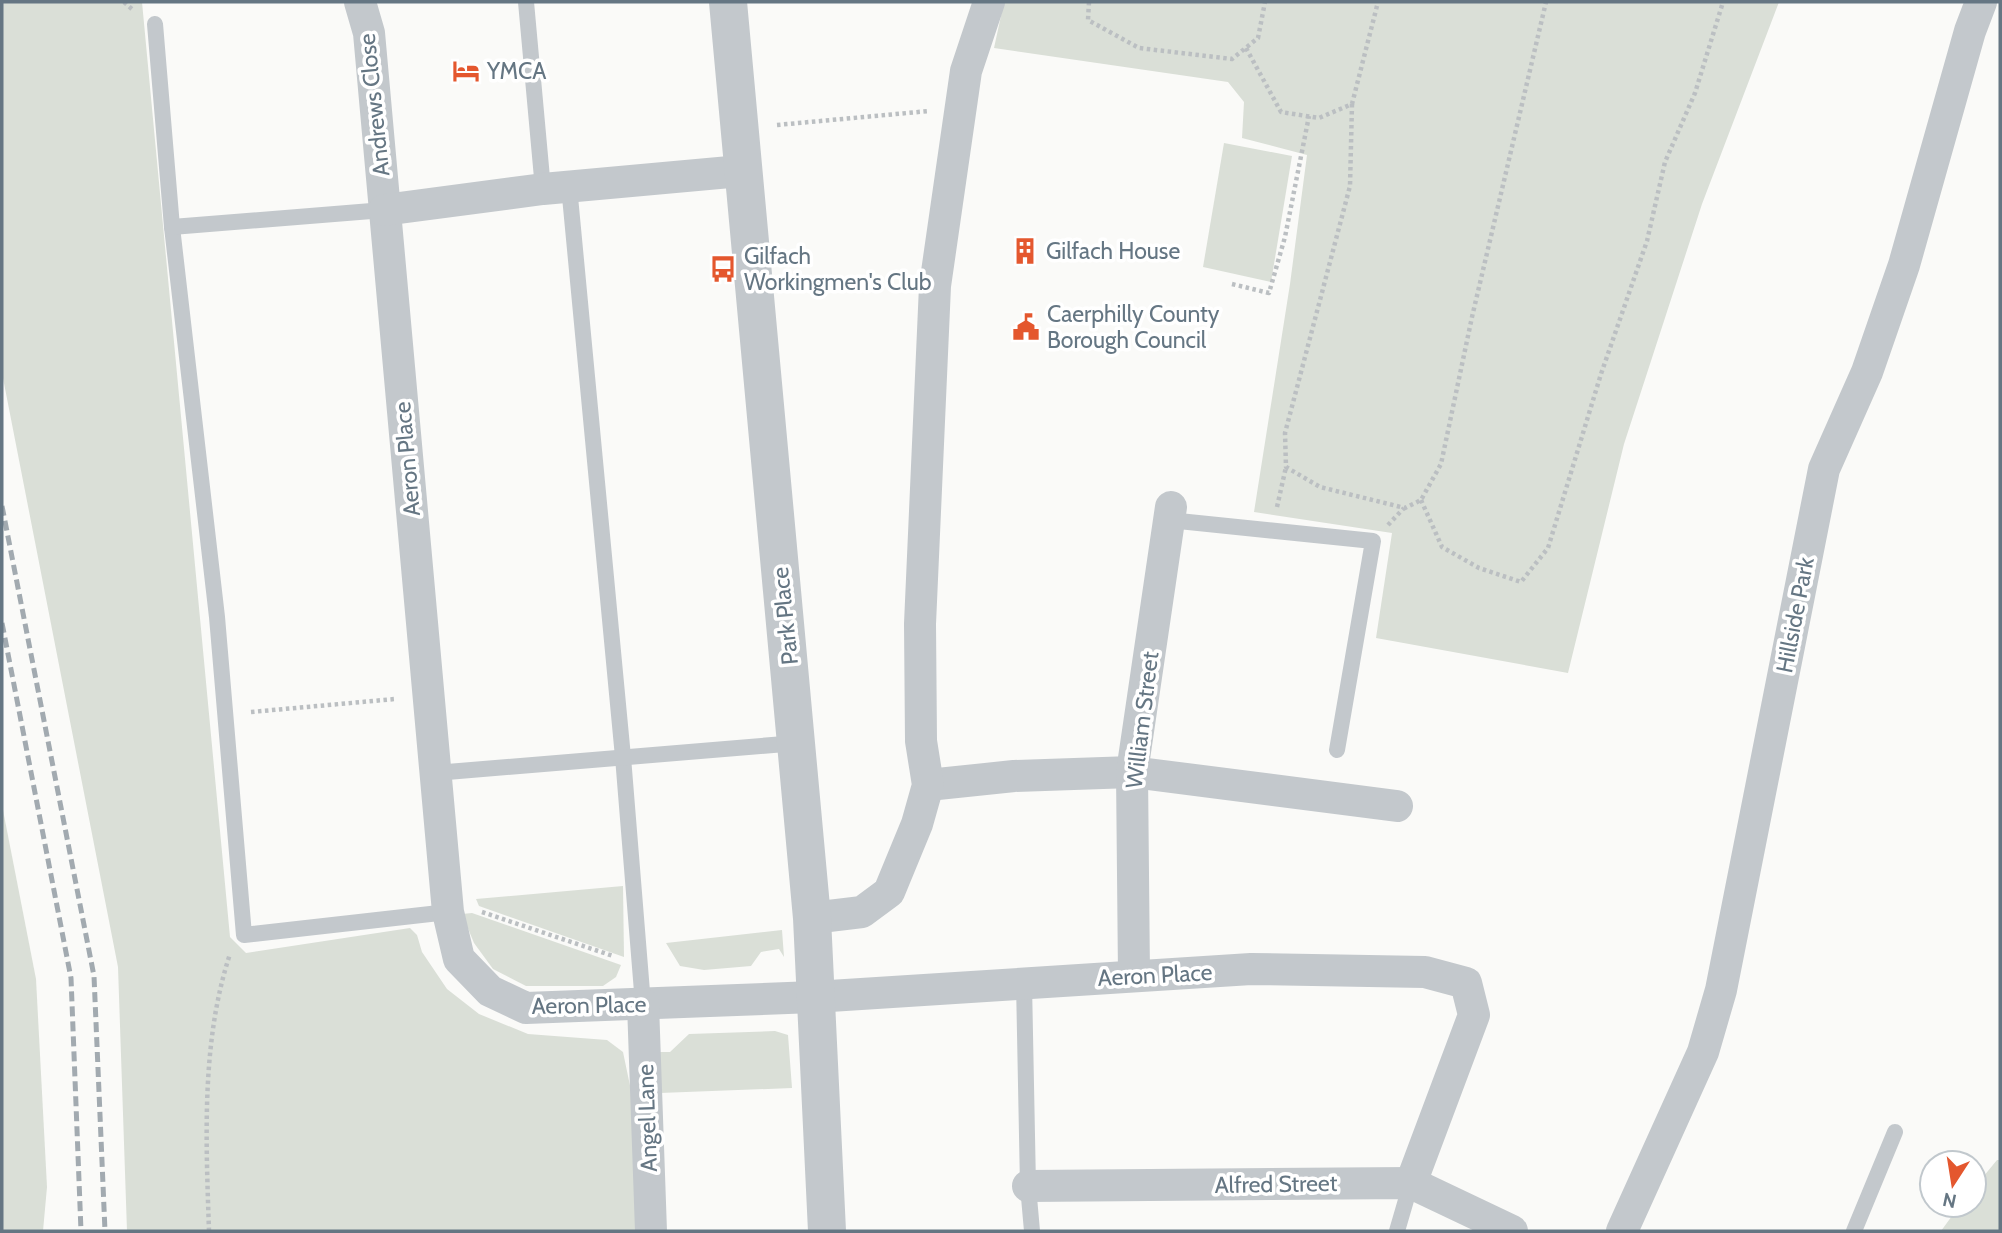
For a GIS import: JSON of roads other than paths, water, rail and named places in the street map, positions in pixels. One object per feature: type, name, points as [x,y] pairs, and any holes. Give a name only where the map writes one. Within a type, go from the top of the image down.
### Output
[{"type":"street","name":"Andrews Close","points":[[360,2],[369,33],[384,210]]},
{"type":"street","name":"Park Place","points":[[728,2],[741,171],[812,918],[827,1231]]},
{"type":"street","name":"Hillside Park","points":[[1622,1231],[1706,1039],[1721,990],[1824,469],[1867,372],[1904,265],[1969,31],[1981,2]]},
{"type":"street","points":[[812,918],[862,912],[889,892],[917,824],[928,785],[921,741],[920,624],[935,286],[966,71],[981,6]]},
{"type":"street","points":[[384,210],[556,187],[741,171]]},
{"type":"street","name":"Aeron Place","points":[[384,210],[447,906],[459,959],[490,990],[526,1009],[814,997],[1251,969],[1425,972],[1466,983],[1474,1016],[1411,1183]]},
{"type":"street","name":"William Street","points":[[1134,976],[1132,772],[1170,514]]},
{"type":"street","points":[[928,785],[1014,776],[1132,772],[1397,806]]},
{"type":"street","name":"Angel Lane","points":[[643,1004],[651,1231]]},
{"type":"street","name":"Alfred Street","points":[[1028,1186],[1411,1183],[1512,1231]]},
{"type":"lane","points":[[526,2],[556,187],[623,757],[643,1004]]},
{"type":"lane","points":[[155,24],[172,227],[217,617],[244,935],[447,906]]},
{"type":"lane","points":[[172,227],[384,210]]},
{"type":"lane","points":[[1170,514],[1271,531],[1373,541],[1337,750]]},
{"type":"lane","points":[[435,773],[797,743]]},
{"type":"lane","points":[[1024,983],[1028,1186],[1032,1231]]},
{"type":"lane","points":[[1854,1231],[1895,1132]]},
{"type":"lane","points":[[1397,1231],[1411,1183]]},
{"type":"railway","points":[[2,506],[94,976],[105,1231]]},
{"type":"railway","points":[[2,623],[71,978],[81,1231]]},
{"type":"place","name":"YMCA","points":[[466,71]]},
{"type":"place","name":"Gilfach House","points":[[1025,251]]},
{"type":"place","name":"Gilfach Workingmen's Club","points":[[723,269]]},
{"type":"place","name":"Caerphilly County Borough Council","points":[[1026,327]]}]
